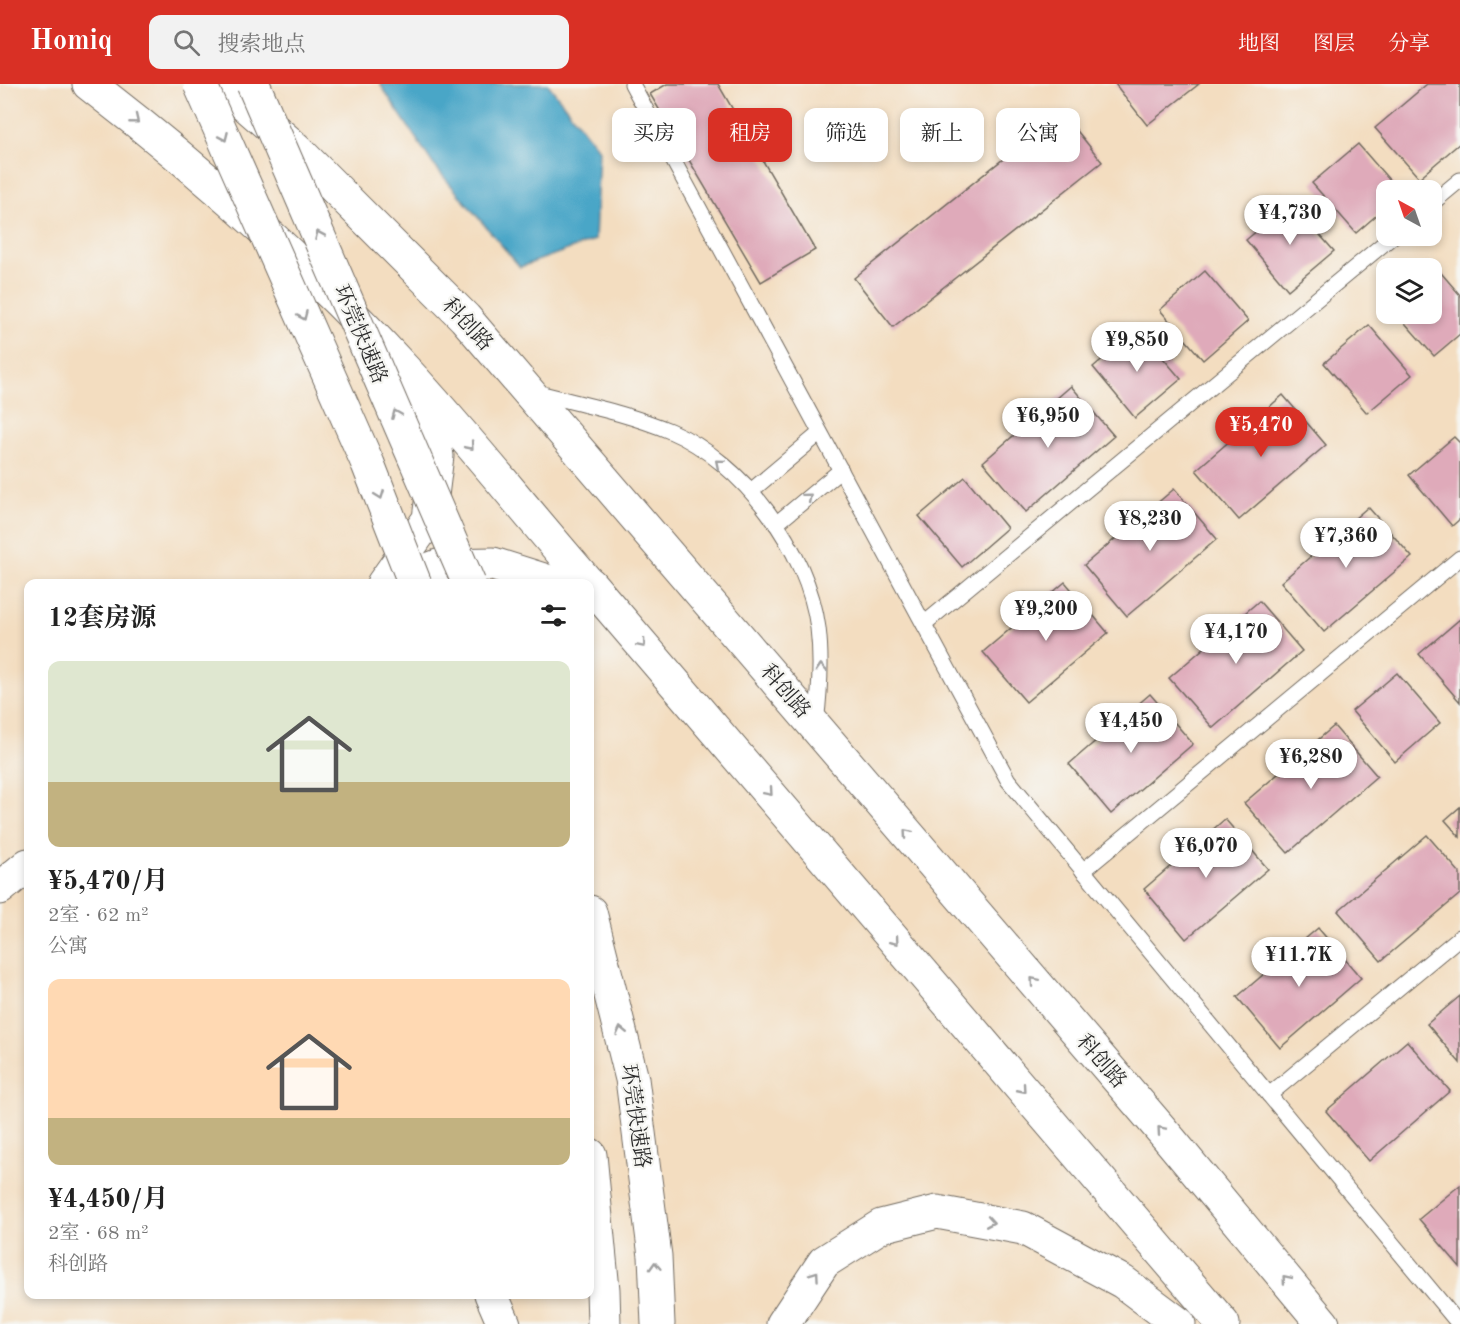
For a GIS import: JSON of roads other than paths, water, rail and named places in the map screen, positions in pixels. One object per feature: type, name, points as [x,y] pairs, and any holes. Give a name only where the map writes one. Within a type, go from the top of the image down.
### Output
[{"type":"main road","points":[[89,84],[137,121],[277,240],[406,370],[585,579]]},
{"type":"main road","points":[[200,84],[368,464],[413,579]]},
{"type":"main road","name":"科创路","points":[[222,84],[296,149],[465,318],[816,726],[1323,1324]]},
{"type":"main road","name":"环莞快速路","points":[[253,84],[467,579]]},
{"type":"main road","points":[[387,579],[429,519],[437,456],[430,416],[406,370]]},
{"type":"main road","points":[[403,579],[441,565],[493,564],[540,579]]},
{"type":"main road","points":[[594,590],[1223,1324]]},
{"type":"main road","points":[[594,604],[620,620]]},
{"type":"main road","points":[[0,888],[24,868]]},
{"type":"main road","name":"环莞快速路","points":[[594,928],[632,1080],[655,1256],[658,1324]]},
{"type":"main road","points":[[594,1197],[604,1324]]},
{"type":"main road","points":[[783,1324],[824,1262],[880,1226],[937,1212],[1023,1228],[1122,1282],[1179,1324]]},
{"type":"main road","points":[[493,1299],[504,1324]]},
{"type":"lane","points":[[632,84],[1008,780],[1458,1320]]},
{"type":"lane","points":[[1442,195],[1460,180]]},
{"type":"lane","points":[[924,624],[1381,246]]},
{"type":"lane","points":[[527,390],[625,415],[672,432],[715,458],[751,491],[776,524],[804,577],[818,626],[821,676],[816,726]]},
{"type":"lane","points":[[751,491],[820,433]]},
{"type":"lane","points":[[776,524],[841,470]]},
{"type":"lane","points":[[1083,871],[1460,558]]},
{"type":"lane","points":[[1269,1095],[1460,937]]},
{"type":"water","points":[[380,84],[548,84],[599,150],[595,240],[520,267],[433,164]]}]
